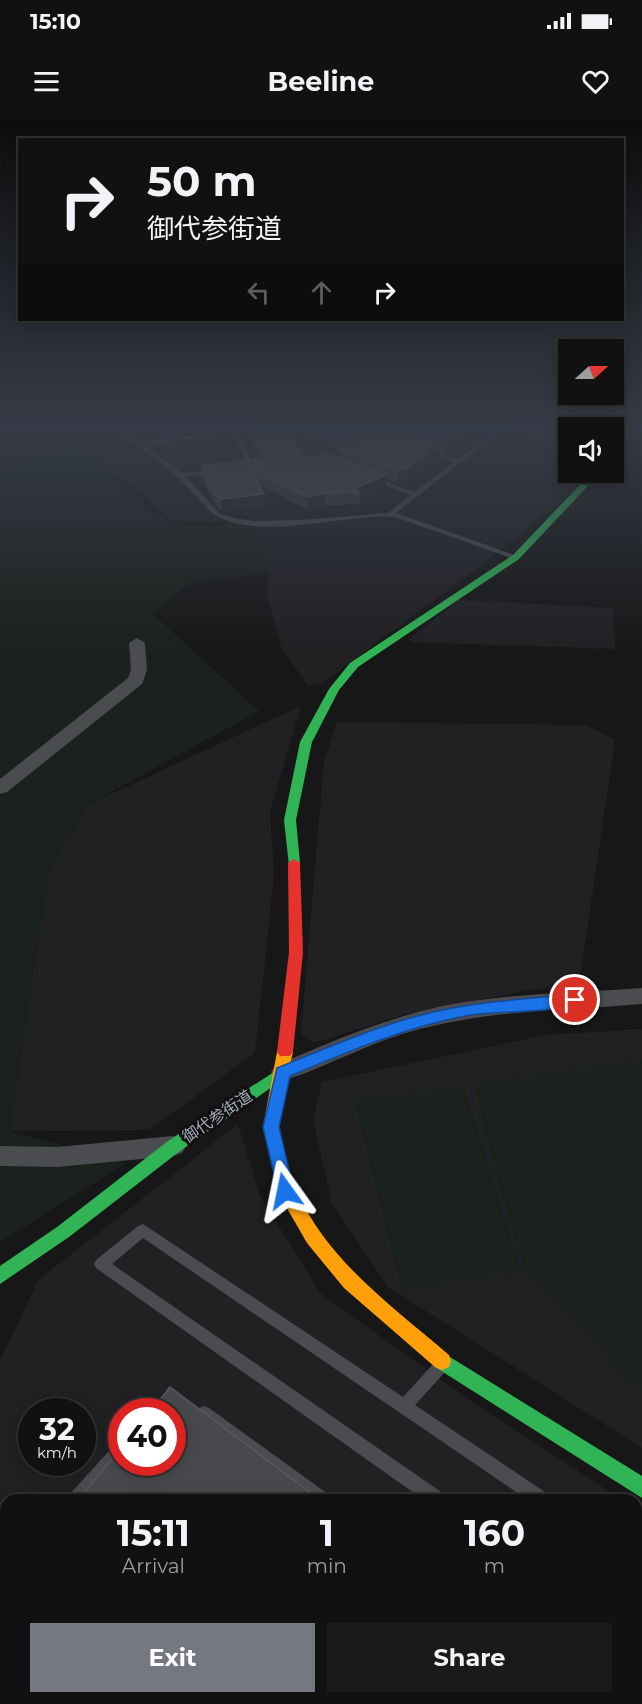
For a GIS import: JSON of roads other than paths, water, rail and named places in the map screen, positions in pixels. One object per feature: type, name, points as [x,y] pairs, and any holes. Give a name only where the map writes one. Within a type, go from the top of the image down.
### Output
[{"type":"street","points":[[568,503],[516,557],[354,665],[334,689],[306,742],[290,820],[294,860],[296,952],[283,1072],[271,1127],[285,1191],[313,1238],[350,1282],[444,1363],[642,1488]]},
{"type":"street","points":[[0,788],[136,680],[140,670],[137,643]]},
{"type":"street","name":"御代参街道","points":[[0,1276],[63,1232],[174,1146],[283,1072],[376,1034],[468,1010],[551,1001],[642,996]]},
{"type":"street","points":[[0,1156],[57,1157],[174,1146]]},
{"type":"lane","points":[[207,503],[218,514],[246,522],[285,524],[390,515],[516,557]]},
{"type":"lane","points":[[390,515],[406,503]]},
{"type":"lane","points":[[429,1494],[101,1264],[143,1230],[533,1494]]},
{"type":"lane","points":[[404,1407],[444,1363]]},
{"type":"lane","points":[[190,1402],[314,1494]]},
{"type":"lane","points":[[81,1494],[108,1463]]}]
